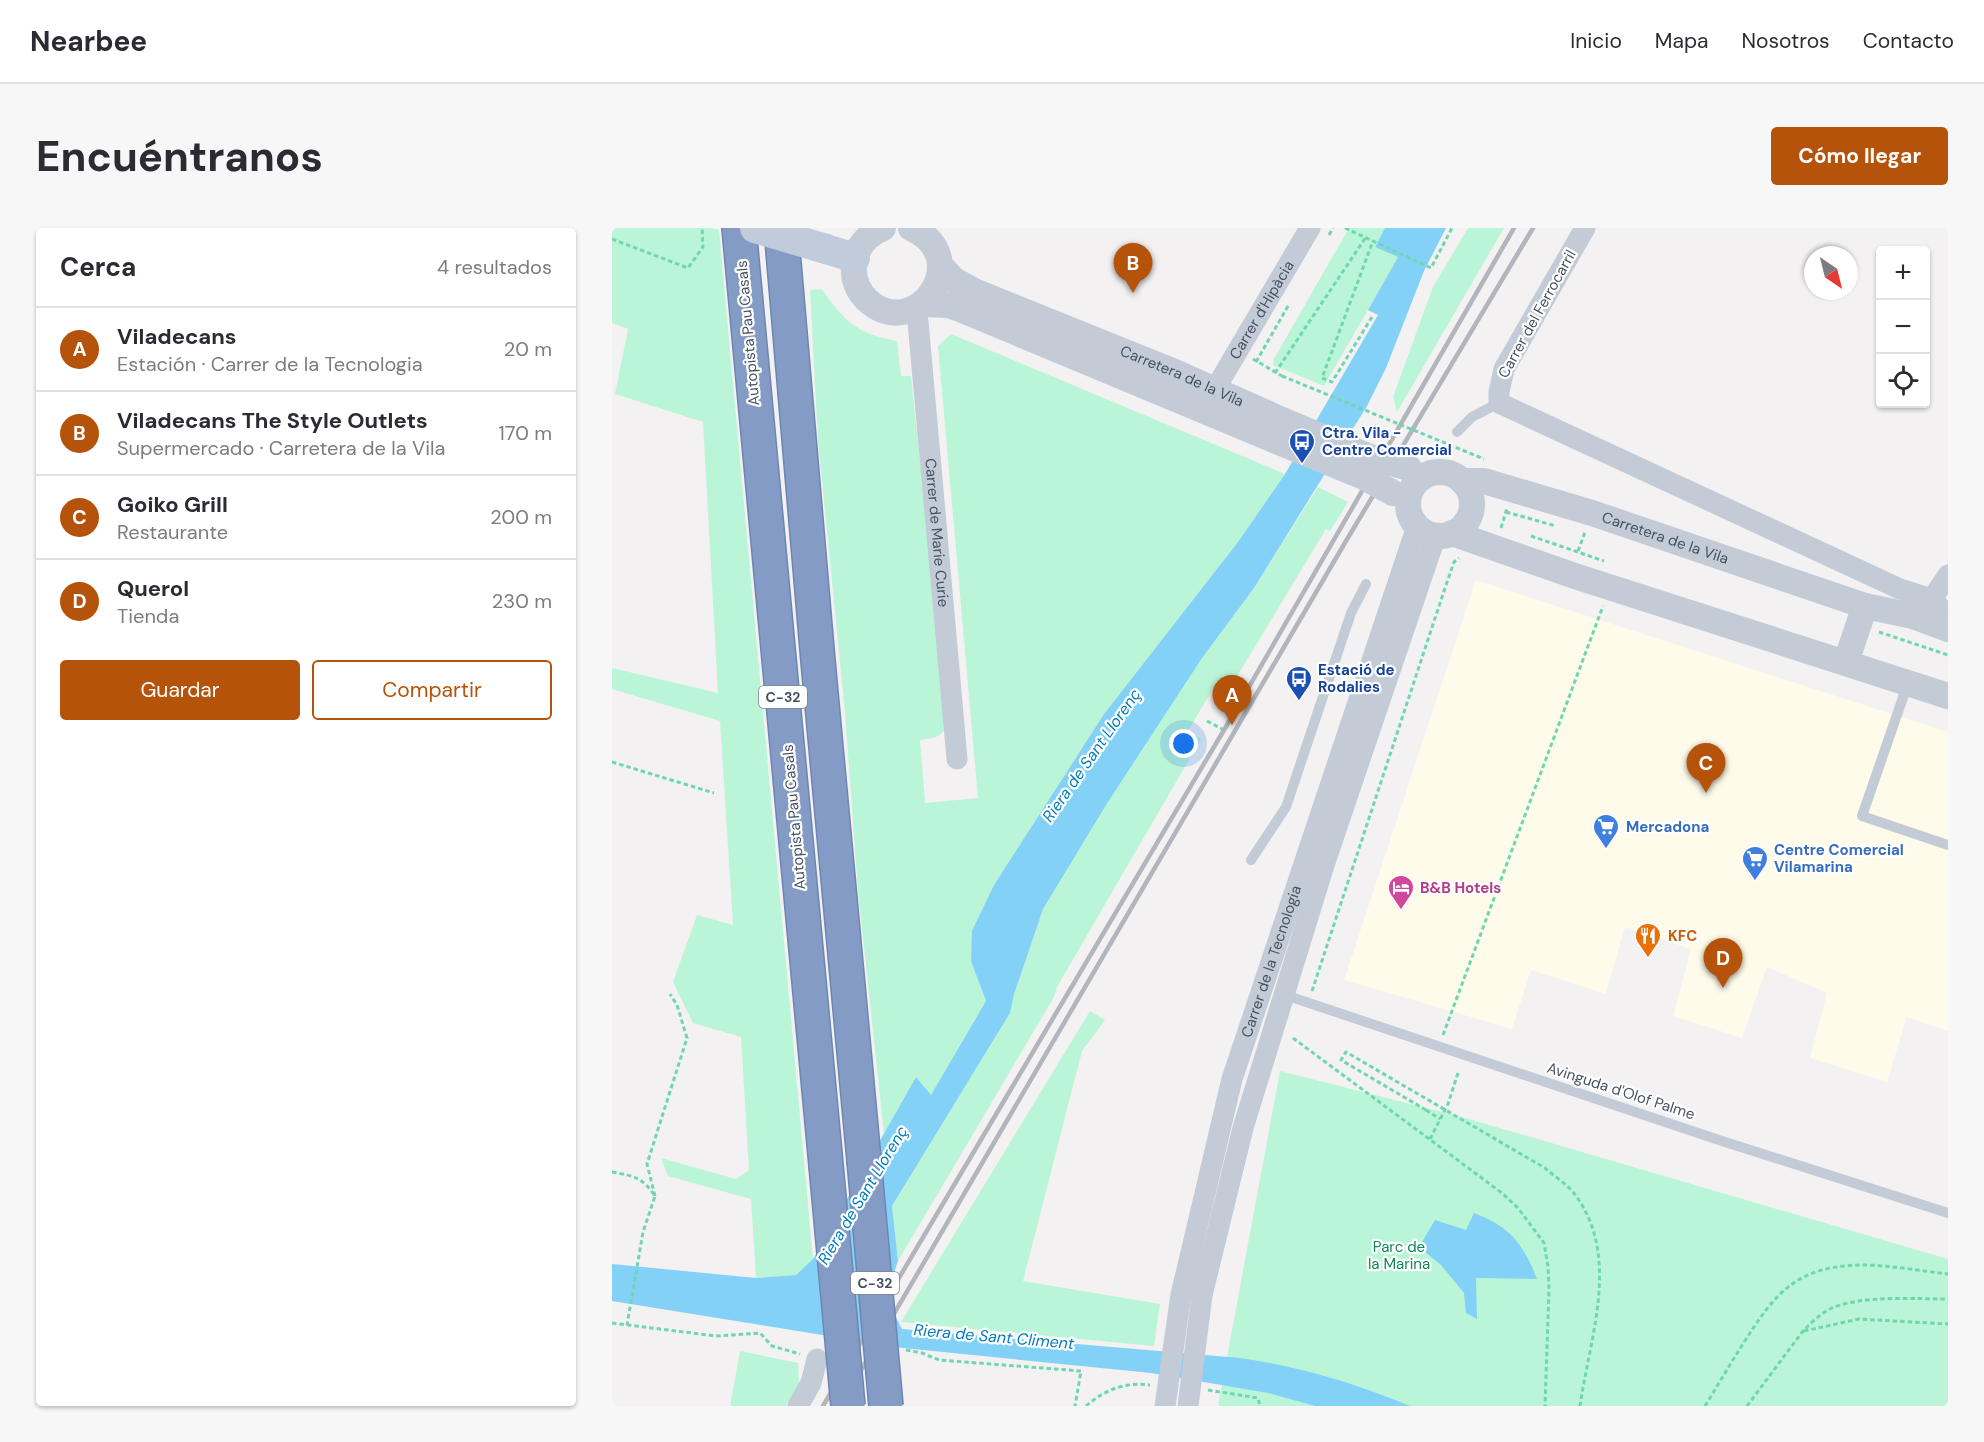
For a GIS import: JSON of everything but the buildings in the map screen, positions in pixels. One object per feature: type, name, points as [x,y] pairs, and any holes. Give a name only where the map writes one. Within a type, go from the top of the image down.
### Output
[{"type":"highway","name":"Autopista Pau Casals","points":[[739,228],[848,1406]]},
{"type":"highway","name":"C-32","points":[[781,228],[886,1406]]},
{"type":"main road","points":[[755,228],[855,258]]},
{"type":"street","name":"Carretera de la Vila","points":[[911,228],[927,238],[933,245],[940,264],[954,280],[974,291],[1165,368],[1214,391],[1278,430],[1364,477],[1421,518],[1494,549],[1948,696]]},
{"type":"street","name":"Carrer d'Hipàcia","points":[[1214,391],[1310,228]]},
{"type":"street","name":"Carrer del Ferrocarril","points":[[1499,403],[1498,392],[1504,369],[1585,228]]},
{"type":"street","points":[[855,258],[866,239],[877,229]]},
{"type":"street","name":"Carretera de la Vila","points":[[855,258],[855,279],[865,298],[882,310],[904,311],[918,306],[948,305],[1278,430],[1421,471]]},
{"type":"street","points":[[918,306],[929,298],[938,282],[940,264]]},
{"type":"street","name":"Carrer de Marie Curie","points":[[918,306],[957,759]]},
{"type":"street","points":[[1499,403],[1889,584],[1932,599],[1948,616]]},
{"type":"street","points":[[1421,471],[1448,473],[1462,481],[1469,491],[1471,510],[1462,526],[1421,518],[1412,490],[1421,471]]},
{"type":"street","name":"Carretera de la Vila","points":[[1462,481],[1484,481],[1593,513],[1865,606],[1912,616],[1948,629]]},
{"type":"street","name":"Carrer de la Tecnologia","points":[[1188,1406],[1191,1295],[1325,862],[1421,518]]},
{"type":"street","name":"Carrer de la Tecnologia","points":[[1165,1406],[1191,1295],[1232,1079],[1421,518]]},
{"type":"street","points":[[1912,616],[1932,599],[1948,575]]},
{"type":"street","points":[[1846,662],[1865,606]]},
{"type":"street","points":[[798,1406],[811,1383],[817,1359]]},
{"type":"lane","points":[[1457,432],[1472,417],[1499,403]]},
{"type":"lane","points":[[1251,860],[1286,807],[1351,613],[1366,584]]},
{"type":"lane","points":[[1908,683],[1862,816],[1948,845]]},
{"type":"lane","name":"Avinguda d'Olof Palme","points":[[1285,995],[1722,1141],[1948,1213]]},
{"type":"path","points":[[612,239],[688,268],[703,247],[702,228]]},
{"type":"path","points":[[1345,228],[1431,268],[1452,228]]},
{"type":"path","points":[[1275,373],[1365,237]]},
{"type":"path","points":[[1372,317],[1332,382],[1322,378],[1373,241]]},
{"type":"path","points":[[1282,376],[1491,461]]},
{"type":"path","points":[[1576,558],[1587,528]]},
{"type":"path","points":[[1308,1002],[1454,562],[1464,556]]},
{"type":"path","points":[[1439,1047],[1610,587]]},
{"type":"path","points":[[1207,721],[1224,730]]},
{"type":"path","points":[[612,762],[714,793]]},
{"type":"path","points":[[627,1325],[643,1232],[655,1196],[647,1164],[687,1038],[677,1005],[670,994]]},
{"type":"path","points":[[1293,1038],[1502,1193],[1518,1208],[1544,1244],[1549,1289],[1545,1406]]},
{"type":"path","points":[[1440,1119],[1341,1060],[1346,1052],[1545,1168],[1571,1190],[1580,1202],[1594,1230],[1601,1271],[1580,1406]]},
{"type":"path","points":[[1430,1139],[1458,1073]]},
{"type":"path","points":[[612,1172],[629,1175],[646,1183],[655,1196]]},
{"type":"path","points":[[1705,1406],[1759,1319],[1776,1296],[1798,1280],[1815,1272],[1862,1265],[1948,1274]]},
{"type":"path","points":[[1747,1406],[1803,1331],[1832,1308],[1856,1302],[1887,1299],[1948,1299]]},
{"type":"path","points":[[1803,1331],[1859,1319],[1948,1324]]},
{"type":"path","points":[[612,1323],[716,1336],[760,1333],[772,1347],[817,1359]]},
{"type":"path","points":[[903,1350],[922,1353],[939,1360],[1081,1371],[1075,1406]]},
{"type":"shaded area","points":[[1476,580],[1948,732],[1948,1031],[1907,1017],[1887,1082],[1810,1058],[1827,993],[1767,967],[1742,1038],[1673,1016],[1691,949],[1625,927],[1606,994],[1531,970],[1512,1029],[1344,980]]},
{"type":"green space","points":[[612,228],[711,228],[719,230],[813,1259],[796,1275],[756,1278],[751,1199],[668,1176],[661,1158],[736,1179],[749,1170],[741,1037],[693,1023],[673,982],[697,915],[733,925],[720,721],[612,689],[612,668],[718,693],[703,422],[615,394],[628,329],[612,323]]},
{"type":"green space","points":[[1349,228],[1385,228],[1379,239],[1403,249],[1324,386],[1273,365],[1274,359]]},
{"type":"green space","points":[[1468,228],[1504,228],[1397,412],[1393,397],[1433,287]]},
{"type":"green space","points":[[822,289],[837,310],[861,330],[897,341],[901,376],[911,376],[947,723],[940,734],[933,738],[920,740],[925,803],[978,798],[938,346],[951,334],[1285,474],[1238,542],[1104,714],[994,885],[971,961],[986,1001],[931,1096],[916,1077],[884,1134],[858,891],[845,713],[818,440],[810,290]]},
{"type":"green space","points":[[1318,487],[1348,502],[1330,531],[1326,529],[1230,688],[1217,682],[1188,731],[1201,739],[1057,987],[1054,997],[898,1261],[892,1206],[1010,1013],[1025,919],[1117,771],[1254,588]]},
{"type":"green space","points":[[1090,1011],[1105,1020],[1082,1051],[1023,1281],[1160,1304],[1154,1346],[901,1322]]},
{"type":"green space","name":"Parc de la Marina","points":[[1280,1071],[1462,1117],[1948,1259],[1948,1406],[1218,1406]]},
{"type":"green space","points":[[740,1351],[798,1363],[799,1384],[786,1406],[730,1406]]},
{"type":"water","name":"Riera de Sant Llorenç","points":[[1385,228],[1446,228],[1424,271],[1386,368],[1367,406],[1254,588],[1202,658],[1106,805],[1043,909],[1014,994],[1010,1013],[892,1206],[898,1261],[886,1297],[902,1329],[1240,1358],[1327,1377],[1410,1406],[1315,1406],[1268,1393],[1151,1373],[903,1348],[612,1301],[612,1264],[756,1278],[796,1275],[813,1259],[916,1077],[931,1095],[986,1001],[971,961],[972,931],[994,885],[1104,714],[1238,542],[1285,474],[1378,315],[1368,310],[1398,257],[1375,247]]},
{"type":"water","points":[[1474,1213],[1497,1224],[1514,1238],[1521,1246],[1537,1279],[1476,1278],[1477,1319],[1466,1313],[1464,1293],[1441,1265],[1419,1247],[1435,1220],[1466,1230]]},
{"type":"railway","points":[[823,1406],[1224,730],[1514,228]]},
{"type":"railway","points":[[840,1406],[1346,541],[1533,228]]},
{"type":"place","name":"Viladecans The Style Outlets","points":[[1133,293]]},
{"type":"place","name":"Ctra. Vila - Centre Comercial","points":[[1302,465]]},
{"type":"place","name":"Estació de Rodalies","points":[[1299,702]]},
{"type":"place","name":"Viladecans","points":[[1232,725]]},
{"type":"place","name":"Goiko Grill","points":[[1706,793]]},
{"type":"place","name":"Mercadona","points":[[1606,850]]},
{"type":"place","name":"Centre Comercial Vilamarina","points":[[1755,882]]},
{"type":"place","name":"B&B Hotels","points":[[1401,911]]},
{"type":"place","name":"KFC","points":[[1648,959]]},
{"type":"place","name":"Querol","points":[[1723,988]]},
{"type":"water label","name":"Riera de Sant Climent","points":[[994,1336]]}]
